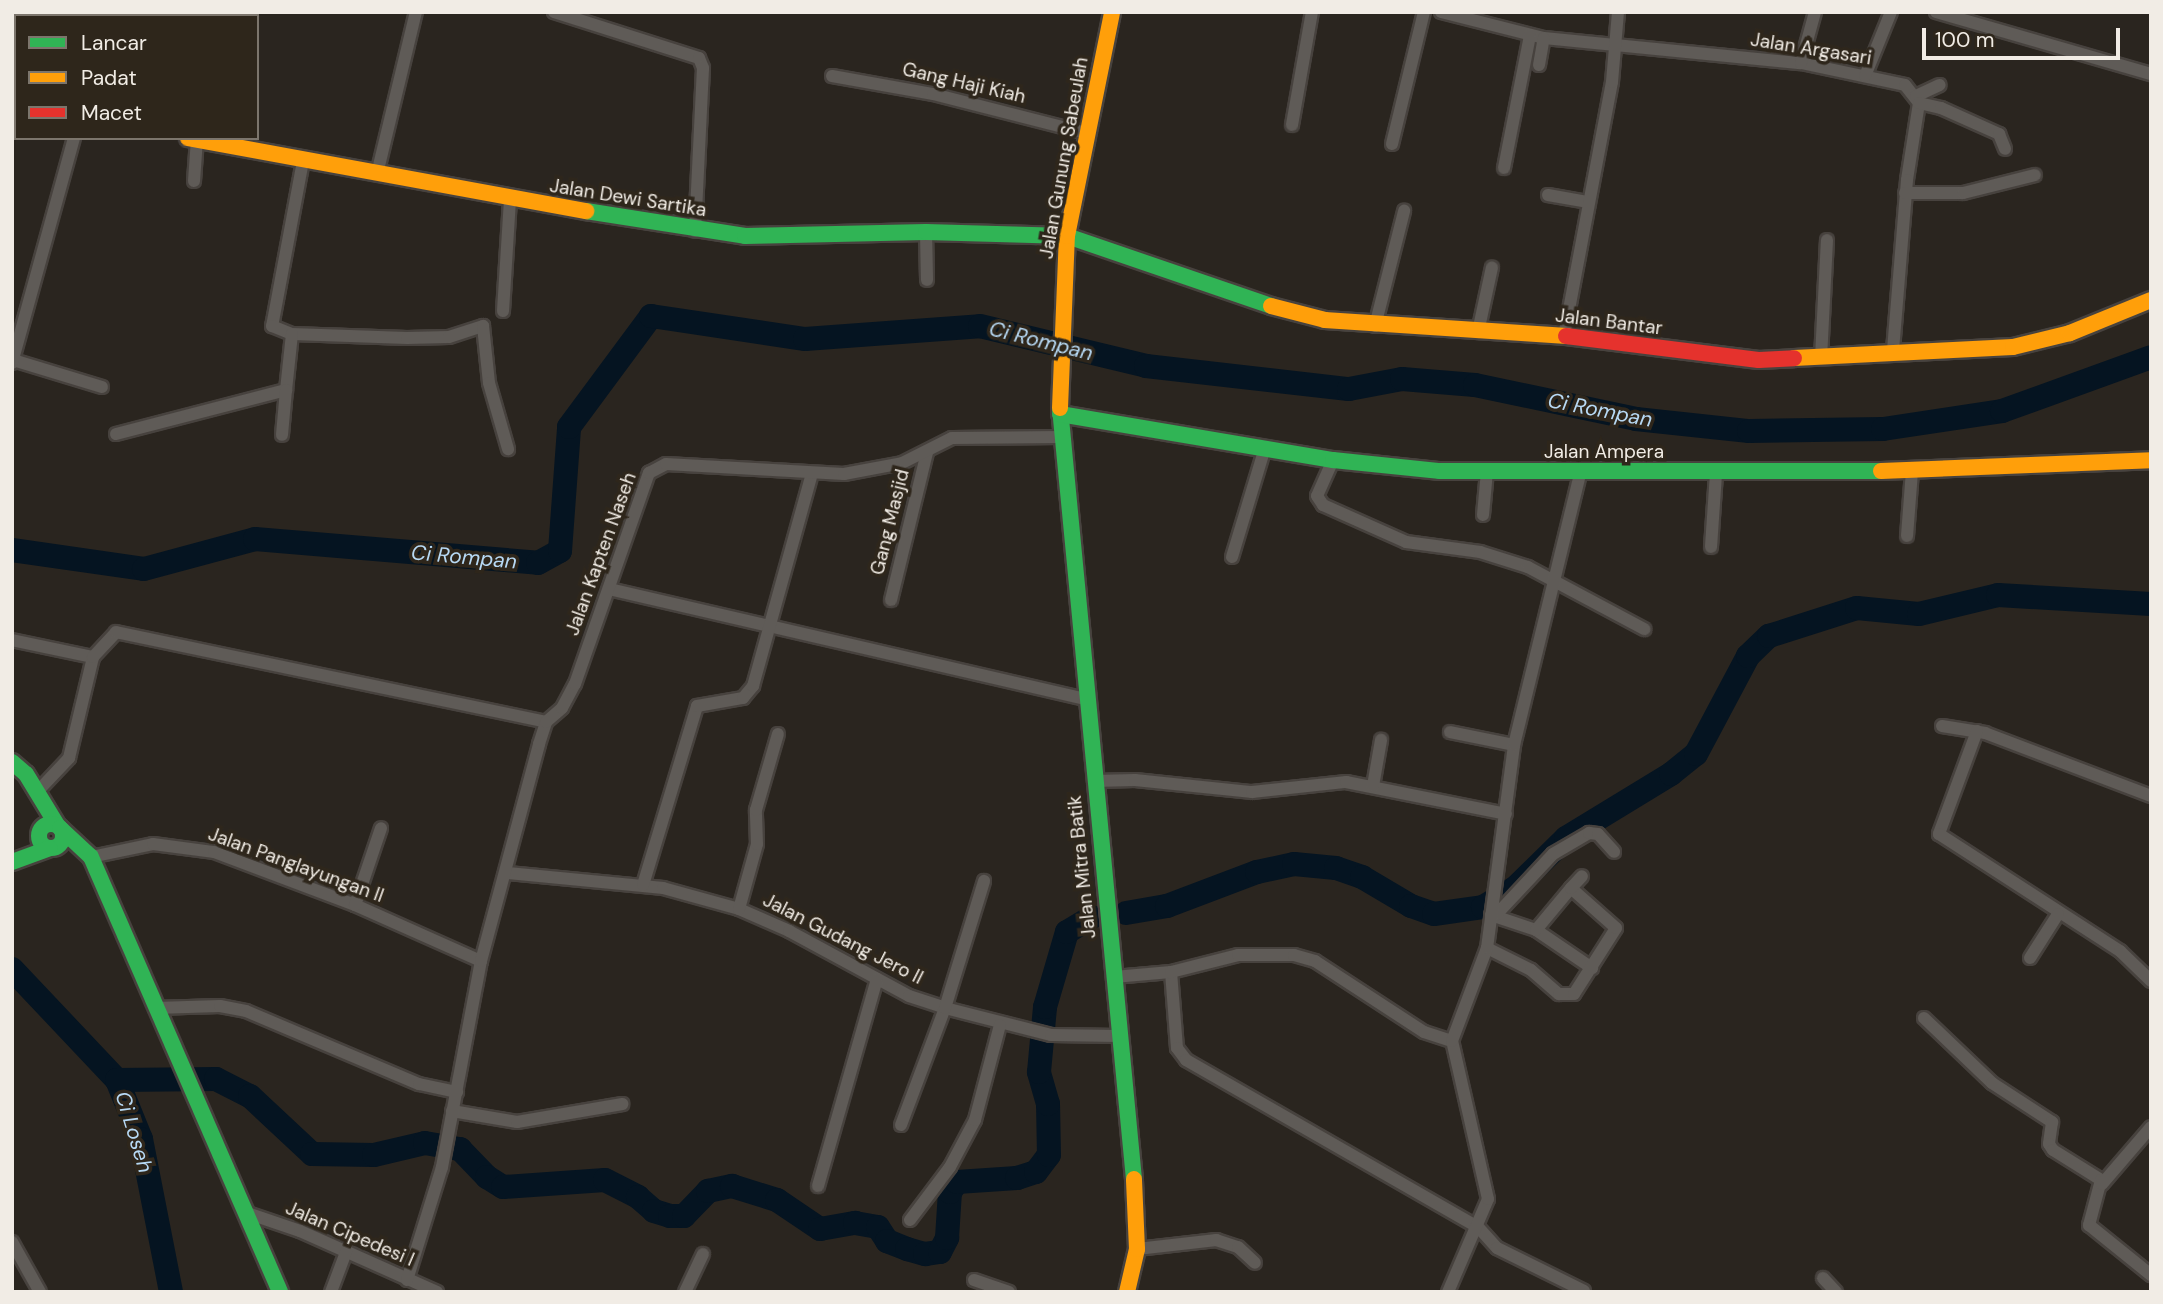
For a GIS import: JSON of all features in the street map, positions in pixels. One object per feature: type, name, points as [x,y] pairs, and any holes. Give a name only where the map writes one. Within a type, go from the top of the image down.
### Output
[{"type":"main road","name":"Jalan Gunung Sabeulah","points":[[1061,438],[1062,323],[1067,236],[1112,12]]},
{"type":"main road","name":"Jalan Dewi Sartika","points":[[197,140],[695,231],[745,236],[926,232],[1067,236]]},
{"type":"main road","name":"Jalan Bantar","points":[[1067,236],[1287,311],[1375,326],[1564,336],[1759,360],[2013,348],[2070,333],[2151,300]]},
{"type":"main road","name":"Jalan Ampera","points":[[1060,414],[1333,460],[1487,471],[1580,474],[1912,471],[2151,460]]},
{"type":"main road","name":"Jalan Mitra Batik","points":[[1061,438],[1138,1217],[1137,1249],[1126,1292]]},
{"type":"main road","points":[[12,762],[26,774],[37,792],[50,828]]},
{"type":"main road","points":[[26,774],[50,828],[90,857],[280,1292]]},
{"type":"main road","points":[[50,828],[40,840],[53,848],[90,857]]},
{"type":"main road","points":[[12,860],[50,828]]},
{"type":"main road","points":[[12,860],[53,848]]},
{"type":"street","points":[[377,174],[416,12]]},
{"type":"street","points":[[554,12],[699,58],[703,68],[695,231]]},
{"type":"street","points":[[1292,125],[1312,12]]},
{"type":"street","points":[[1392,144],[1424,12]]},
{"type":"street","name":"Jalan Argasari","points":[[1441,12],[1530,36],[1613,42],[1801,63],[1905,85],[1917,100],[1999,134],[2005,149]]},
{"type":"street","points":[[1564,336],[1612,82],[1613,42],[1618,12]]},
{"type":"street","points":[[1801,63],[1815,12]]},
{"type":"street","points":[[1865,76],[1891,12]]},
{"type":"street","points":[[1936,12],[2151,74]]},
{"type":"street","points":[[1504,168],[1530,36]]},
{"type":"street","points":[[1539,65],[1544,38]]},
{"type":"street","name":"Gang Haji Kiah","points":[[832,76],[933,94],[1086,133]]},
{"type":"street","points":[[1893,352],[1905,193],[1917,100],[1940,85]]},
{"type":"street","points":[[73,140],[13,362],[102,387]]},
{"type":"street","points":[[192,140],[194,181]]},
{"type":"street","points":[[303,161],[271,324],[292,334],[439,338],[483,326],[489,383],[508,449]]},
{"type":"street","points":[[1905,193],[1963,193],[2035,175]]},
{"type":"street","points":[[1548,195],[1588,202]]},
{"type":"street","points":[[503,311],[510,199]]},
{"type":"street","points":[[1375,326],[1404,211]]},
{"type":"street","points":[[926,232],[927,280]]},
{"type":"street","points":[[1821,358],[1827,240]]},
{"type":"street","points":[[1478,332],[1492,267]]},
{"type":"street","points":[[282,435],[292,334]]},
{"type":"street","points":[[116,434],[286,390]]},
{"type":"street","name":"Jalan Kapten Naseh","points":[[407,1280],[442,1167],[481,961],[508,873],[546,722],[562,708],[575,684],[644,480],[657,467],[844,474],[880,468],[927,452],[952,438],[1061,438]]},
{"type":"street","points":[[1231,557],[1265,448]]},
{"type":"street","name":"Gang Masjid","points":[[891,600],[927,452]]},
{"type":"street","points":[[1333,460],[1317,496],[1323,505],[1406,542],[1480,552],[1528,567],[1644,629]]},
{"type":"street","points":[[1483,515],[1487,471]]},
{"type":"street","points":[[1907,536],[1912,471]]},
{"type":"street","points":[[1711,547],[1716,472]]},
{"type":"street","points":[[643,885],[697,706],[750,692],[812,473]]},
{"type":"street","points":[[1448,1292],[1487,1205],[1488,1192],[1452,1041],[1487,948],[1507,814],[1514,745],[1556,582],[1580,474]]},
{"type":"street","points":[[609,589],[1086,699]]},
{"type":"street","points":[[37,792],[62,768],[74,748],[93,657],[107,638],[121,632],[546,722]]},
{"type":"street","points":[[12,640],[93,657]]},
{"type":"street","points":[[1942,726],[1978,731],[2151,796]]},
{"type":"street","points":[[1978,731],[1938,834],[2057,914],[2120,951],[2151,981]]},
{"type":"street","points":[[1450,732],[1514,745]]},
{"type":"street","points":[[738,909],[757,844],[756,810],[779,734]]},
{"type":"street","points":[[1373,786],[1381,740]]},
{"type":"street","points":[[1094,781],[1135,780],[1252,792],[1346,782],[1507,814]]},
{"type":"street","points":[[355,905],[381,828]]},
{"type":"street","points":[[1493,906],[1553,854],[1589,833],[1598,834],[1615,852]]},
{"type":"street","name":"Jalan Panglayungan II","points":[[90,857],[132,846],[187,847],[242,861],[355,905],[481,961]]},
{"type":"street","name":"Jalan Gudang Jero II","points":[[508,873],[643,885],[738,909],[877,978],[945,1008],[1000,1025],[1051,1035],[1118,1036]]},
{"type":"street","points":[[1536,929],[1583,876]]},
{"type":"street","points":[[901,1125],[945,1008],[984,881]]},
{"type":"street","points":[[1487,948],[1531,970],[1559,994],[1574,994],[1614,933],[1615,924],[1571,888]]},
{"type":"street","points":[[1493,906],[1536,929],[1592,968]]},
{"type":"street","points":[[2030,958],[2057,914]]},
{"type":"street","points":[[1114,978],[1171,972],[1238,955],[1294,955],[1315,961],[1424,1032],[1452,1041]]},
{"type":"street","points":[[1171,972],[1180,1055],[1478,1227],[1497,1248],[1584,1291]]},
{"type":"street","points":[[818,1186],[877,978]]},
{"type":"street","points":[[155,1008],[194,1005],[246,1012],[419,1084],[457,1092]]},
{"type":"street","points":[[1924,1018],[1992,1083],[2052,1122],[2049,1144],[2053,1150],[2094,1173],[2102,1184]]},
{"type":"street","points":[[910,1220],[970,1132],[985,1089],[1000,1025]]},
{"type":"street","points":[[452,1111],[517,1122],[622,1104]]},
{"type":"street","points":[[2151,1127],[2102,1184],[2089,1225],[2151,1275]]},
{"type":"street","name":"Jalan Cipedesi I","points":[[247,1213],[437,1292]]},
{"type":"street","points":[[1137,1249],[1216,1240],[1238,1247],[1255,1263]]},
{"type":"street","points":[[12,1242],[40,1292]]},
{"type":"street","points":[[331,1292],[345,1252]]},
{"type":"street","points":[[685,1292],[703,1254]]},
{"type":"street","points":[[1823,1278],[1836,1292]]},
{"type":"street","points":[[974,1280],[1009,1292]]},
{"type":"waterway","name":"Ci Rompan","points":[[12,550],[144,569],[255,539],[538,563],[560,551],[569,427],[651,316],[805,339],[980,326],[1146,366],[1349,389],[1402,379],[1475,385],[1636,419],[1749,431],[1883,429],[2002,411],[2151,357]]},
{"type":"waterway","points":[[1126,913],[1167,906],[1257,872],[1294,864],[1336,868],[1362,877],[1411,906],[1434,914],[1483,907],[1515,888],[1566,838],[1671,774],[1696,754],[1748,656],[1769,636],[1857,608],[1919,614],[1998,595],[2151,604]]},
{"type":"waterway","points":[[117,1080],[216,1079],[250,1096],[312,1154],[374,1155],[425,1143],[460,1149],[487,1177],[503,1187],[605,1180],[638,1197],[654,1211],[670,1216],[684,1216],[708,1191],[732,1186],[777,1200],[820,1229],[855,1223],[878,1227],[887,1241],[925,1254],[940,1252],[947,1238],[950,1192],[957,1182],[1017,1178],[1036,1172],[1049,1155],[1048,1104],[1039,1072],[1045,1007],[1067,932],[1092,917]]},
{"type":"waterway","name":"Ci Loseh","points":[[12,969],[117,1080],[141,1139],[171,1292]]},
{"type":"traffic: fast","points":[[586,211],[745,236],[926,232],[1067,236],[1271,306]]},
{"type":"traffic: fast","points":[[1060,408],[1134,1179]]},
{"type":"traffic: fast","points":[[1060,414],[1333,460],[1440,471],[1881,471]]},
{"type":"traffic: fast","points":[[12,762],[26,774],[57,825]]},
{"type":"traffic: fast","points":[[51,824],[62,831],[63,836],[56,847],[51,848],[40,841],[39,836],[46,825],[51,824]]},
{"type":"traffic: fast","points":[[60,828],[91,857],[280,1292]]},
{"type":"traffic: fast","points":[[12,862],[50,848]]},
{"type":"traffic: slow","points":[[1060,408],[1067,236],[1112,12]]},
{"type":"traffic: slow","points":[[199,140],[586,211]]},
{"type":"traffic: slow","points":[[1794,358],[2013,347],[2070,333],[2151,300]]},
{"type":"traffic: slow","points":[[1271,306],[1325,320],[1566,336]]},
{"type":"traffic: slow","points":[[1881,471],[2151,460]]},
{"type":"traffic: slow","points":[[1127,1292],[1137,1249],[1134,1179]]},
{"type":"traffic: jam","points":[[1566,336],[1759,360],[1794,358]]}]
